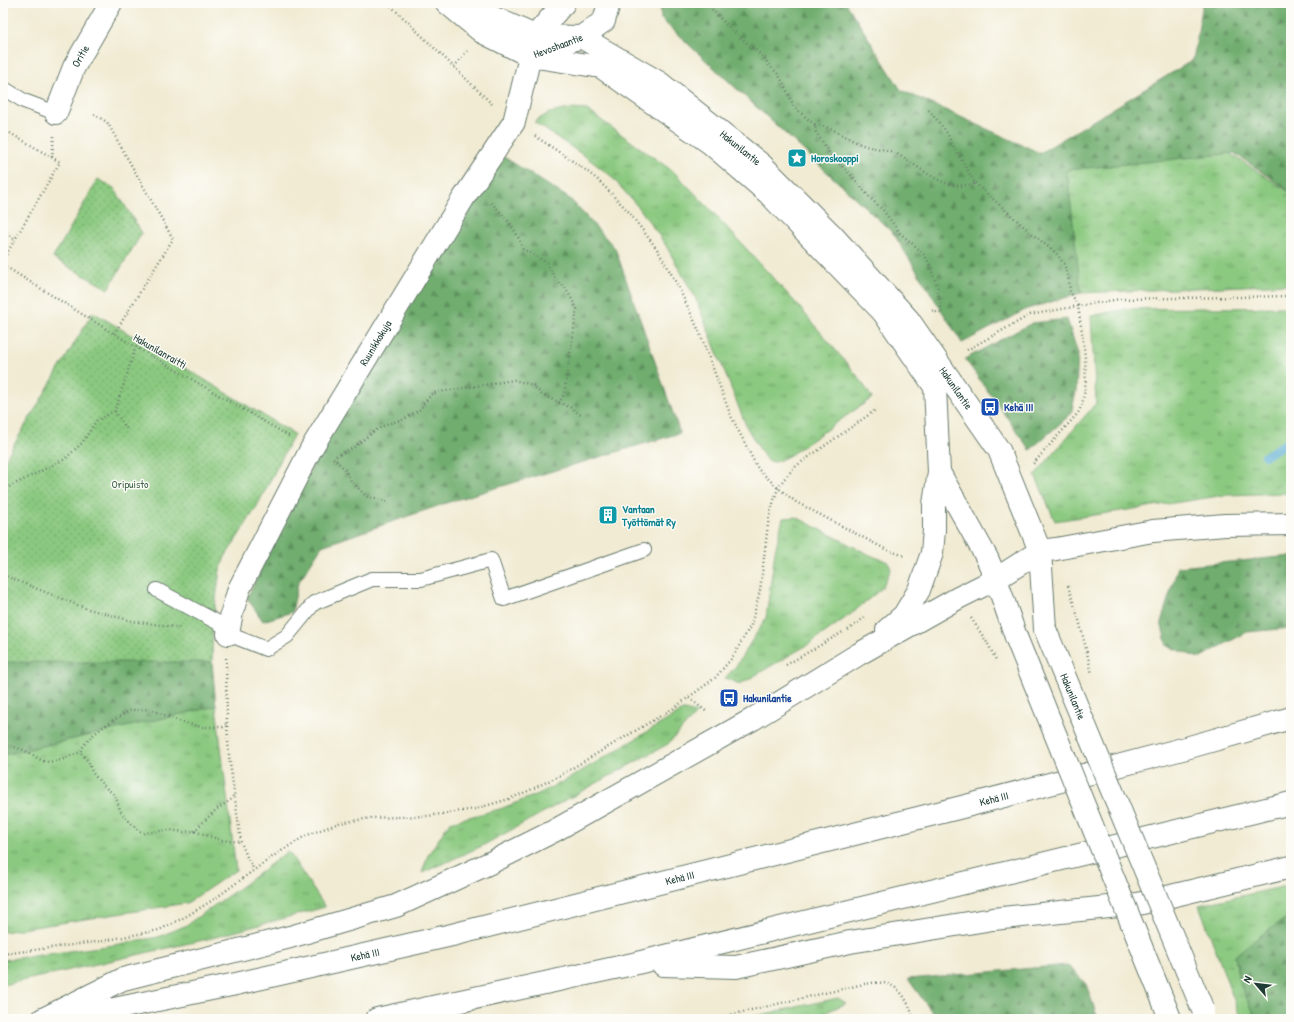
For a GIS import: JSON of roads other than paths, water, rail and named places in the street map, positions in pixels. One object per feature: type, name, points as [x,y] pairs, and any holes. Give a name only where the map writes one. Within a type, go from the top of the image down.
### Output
[{"type":"main road","name":"Oritie","points":[[56,113],[74,67],[111,3]]},
{"type":"main road","name":"Hakunilantie","points":[[448,3],[482,32],[601,67],[710,143],[769,194],[883,312],[935,387],[939,472],[987,558],[996,579],[1016,637],[1170,1018]]},
{"type":"main road","name":"Hakunilantie","points":[[471,3],[532,46]]},
{"type":"main road","name":"Hevoshaantie","points":[[532,46],[564,3]]},
{"type":"main road","name":"Hevoshaantie","points":[[532,46],[581,37],[604,21],[609,3]]},
{"type":"main road","name":"Hakunilantie","points":[[581,37],[660,83],[762,165],[834,237],[903,313],[999,450],[1040,551],[1045,629],[1204,1015]]},
{"type":"main road","name":"Ruunikkokuja","points":[[228,631],[239,588],[312,449],[471,187],[514,122],[532,46]]},
{"type":"main road","points":[[859,654],[904,615],[919,590],[932,552],[934,504],[939,472]]},
{"type":"main road","points":[[43,1019],[123,979],[290,937],[396,906],[492,862],[554,831],[753,719],[859,654],[958,598],[996,579],[1040,551],[1153,531],[1225,525],[1291,524]]},
{"type":"main road","name":"Kehä III","points":[[65,1019],[236,984],[452,935],[970,805],[1186,748],[1291,718]]},
{"type":"main road","points":[[377,1019],[633,964],[1291,803]]},
{"type":"main road","points":[[633,964],[736,967],[850,942],[993,918],[1138,904],[1291,867]]},
{"type":"lane","points":[[3,88],[24,101],[56,113]]},
{"type":"lane","points":[[157,590],[228,631],[266,649],[287,636],[314,603],[372,579],[421,579],[491,560],[504,599],[644,550]]},
{"type":"waterway","points":[[1265,456],[1291,440]]},
{"type":"place","name":"Horoskooppi","points":[[797,158]]},
{"type":"place","name":"Kehä III","points":[[990,407]]},
{"type":"place","name":"Vantaan Työttömät Ry","points":[[608,515]]},
{"type":"place","name":"Hakunilantie","points":[[729,698]]},
{"type":"park label","name":"Oripuisto","points":[[130,484]]}]
